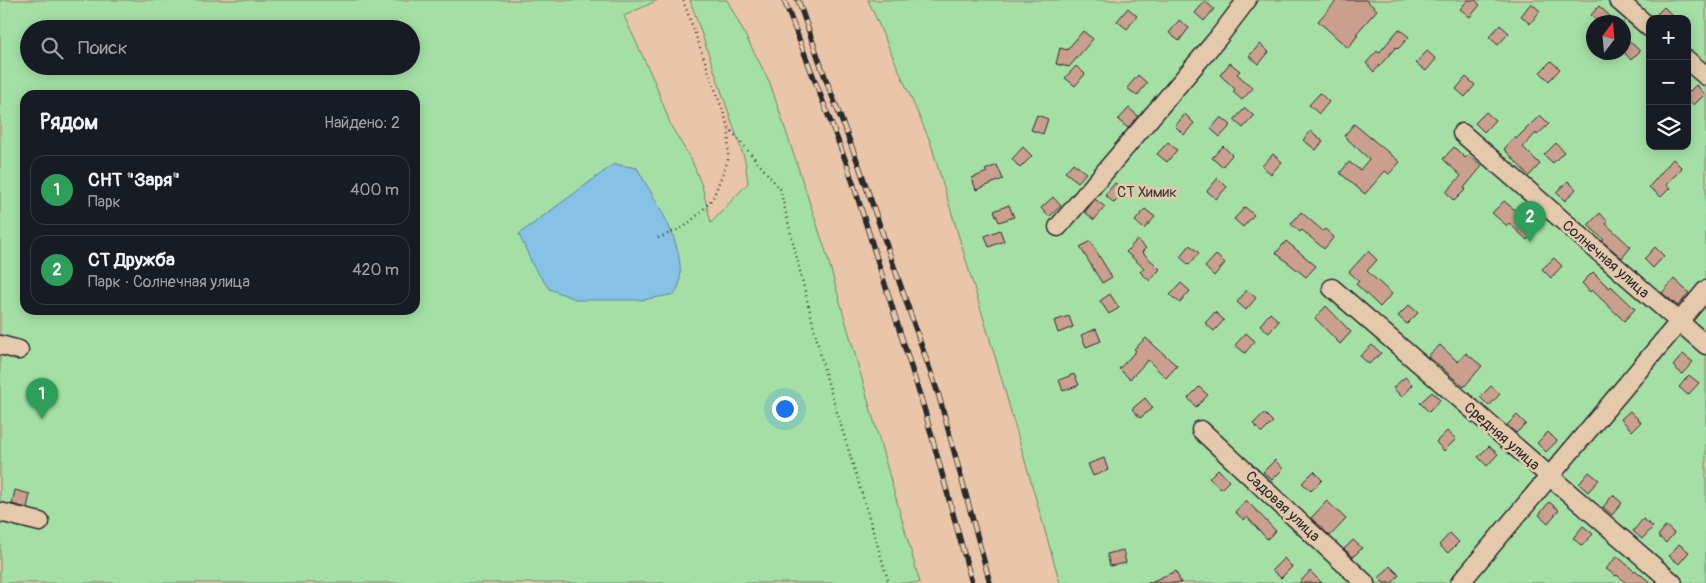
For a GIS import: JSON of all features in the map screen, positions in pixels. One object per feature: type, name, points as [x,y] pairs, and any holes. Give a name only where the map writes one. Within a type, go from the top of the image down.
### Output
[{"type":"street","points":[[1058,227],[1211,46],[1247,0]]},
{"type":"street","points":[[1618,0],[1646,24]]},
{"type":"street","points":[[1691,63],[1706,76]]},
{"type":"street","name":"Солнечная улица","points":[[1462,133],[1706,345]]},
{"type":"street","name":"Средняя улица","points":[[1332,288],[1673,583]]},
{"type":"street","points":[[1460,583],[1706,290]]},
{"type":"street","points":[[0,345],[19,350]]},
{"type":"street","name":"Садовая улица","points":[[1201,430],[1365,583]]},
{"type":"street","points":[[0,512],[40,522]]},
{"type":"path","points":[[683,0],[729,128],[780,189],[825,373],[889,583]]},
{"type":"path","points":[[658,238],[684,227],[700,214],[713,198],[728,160],[729,128]]},
{"type":"green space","points":[[0,0],[658,0],[624,16],[655,83],[671,126],[692,161],[702,186],[711,223],[748,183],[745,160],[690,0],[727,0],[770,83],[825,249],[920,583],[0,583]],"holes":[[[614,165],[637,168],[673,236],[678,256],[519,234]]]},
{"type":"green space","name":"СТ Химик","points":[[868,0],[1706,0],[1706,583],[1060,583],[997,363],[930,141]]},
{"type":"water","points":[[614,164],[637,168],[667,221],[678,250],[680,265],[680,282],[675,294],[643,300],[578,300],[549,289],[533,266],[519,234]]},
{"type":"building","points":[[1337,0],[1366,0],[1377,10],[1356,34],[1358,35],[1348,48],[1318,21]]},
{"type":"building","points":[[1468,0],[1475,0],[1480,5],[1470,17],[1460,9]]},
{"type":"building","points":[[1205,1],[1214,9],[1204,21],[1195,13]]},
{"type":"building","points":[[1531,3],[1540,11],[1530,24],[1521,16]]},
{"type":"building","points":[[1599,6],[1609,15],[1591,15]]},
{"type":"building","points":[[1664,7],[1672,15],[1656,15]]},
{"type":"building","points":[[1128,8],[1137,16],[1127,29],[1117,21]]},
{"type":"building","points":[[1179,20],[1189,28],[1179,41],[1169,33]]},
{"type":"building","points":[[1500,25],[1509,33],[1498,45],[1489,37]]},
{"type":"building","points":[[1399,29],[1409,37],[1398,49],[1396,47],[1374,72],[1366,63],[1377,51],[1379,53]]},
{"type":"building","points":[[1083,31],[1093,39],[1069,67],[1056,64],[1060,48],[1067,50]]},
{"type":"building","points":[[1631,43],[1640,51],[1631,60]]},
{"type":"building","points":[[1260,44],[1269,52],[1259,64],[1249,56]]},
{"type":"building","points":[[1427,51],[1436,59],[1426,71],[1416,63]]},
{"type":"building","points":[[1551,61],[1560,69],[1549,81],[1540,72]]},
{"type":"building","points":[[1230,63],[1240,71],[1237,74],[1253,88],[1242,100],[1233,92],[1235,89],[1220,75]]},
{"type":"building","points":[[1076,66],[1085,74],[1075,86],[1065,78]]},
{"type":"building","points":[[1138,75],[1147,83],[1137,96],[1127,88]]},
{"type":"building","points":[[1466,77],[1475,85],[1465,97],[1456,89]]},
{"type":"building","points":[[1696,85],[1705,94],[1694,105],[1691,102],[1691,90]]},
{"type":"building","points":[[1320,93],[1329,102],[1319,114],[1309,105]]},
{"type":"building","points":[[1129,108],[1138,116],[1128,128],[1118,120]]},
{"type":"building","points":[[1245,108],[1254,116],[1243,128],[1234,120]]},
{"type":"building","points":[[1486,112],[1495,120],[1484,132],[1475,123]]},
{"type":"building","points":[[1185,114],[1194,123],[1184,135],[1175,126]]},
{"type":"building","points":[[1037,115],[1048,119],[1043,134],[1031,130]]},
{"type":"building","points":[[1540,115],[1549,124],[1537,135],[1536,133],[1523,147],[1540,164],[1529,176],[1504,149]]},
{"type":"building","points":[[1221,117],[1231,125],[1220,137],[1211,129]]},
{"type":"building","points":[[1354,124],[1400,162],[1389,174],[1385,171],[1365,194],[1340,173],[1349,162],[1360,170],[1369,159],[1344,136]]},
{"type":"building","points":[[1311,131],[1323,141],[1316,150],[1303,140]]},
{"type":"building","points":[[1168,142],[1177,150],[1167,162],[1157,154]]},
{"type":"building","points":[[1556,143],[1564,152],[1553,163],[1544,155]]},
{"type":"building","points":[[1223,146],[1232,155],[1222,167],[1212,158]]},
{"type":"building","points":[[1023,147],[1032,156],[1020,168],[1012,159]]},
{"type":"building","points":[[1454,147],[1465,158],[1468,155],[1482,166],[1464,188],[1466,189],[1454,201],[1446,192],[1461,176],[1443,159]]},
{"type":"building","points":[[1273,154],[1282,162],[1271,174],[1262,166]]},
{"type":"building","points":[[1673,159],[1682,168],[1666,185],[1670,188],[1661,197],[1649,187]]},
{"type":"building","points":[[1073,163],[1086,173],[1078,182],[1065,172]]},
{"type":"building","points":[[997,165],[1003,179],[976,190],[972,178],[987,172],[985,170]]},
{"type":"building","points":[[1218,178],[1227,187],[1216,199],[1207,191]]},
{"type":"building","points":[[1568,181],[1576,189],[1565,201],[1556,192]]},
{"type":"building","points":[[1115,183],[1125,191],[1114,203],[1105,195]]},
{"type":"building","points":[[1053,197],[1061,206],[1049,217],[1041,208]]},
{"type":"building","points":[[1095,199],[1105,207],[1094,220],[1085,212]]},
{"type":"building","points":[[1504,201],[1538,229],[1527,240],[1509,223],[1507,226],[1492,213]]},
{"type":"building","points":[[1009,205],[1014,217],[999,222],[994,211]]},
{"type":"building","points":[[1245,207],[1254,215],[1243,227],[1234,219]]},
{"type":"building","points":[[1145,209],[1155,217],[1144,229],[1135,221]]},
{"type":"building","points":[[1301,212],[1323,231],[1325,229],[1334,237],[1324,249],[1302,230],[1300,232],[1291,224]]},
{"type":"building","points":[[1600,213],[1608,222],[1606,224],[1631,247],[1622,258],[1602,241],[1604,240],[1588,225]]},
{"type":"building","points":[[1000,230],[1004,241],[989,247],[985,236]]},
{"type":"building","points":[[1137,240],[1146,248],[1142,252],[1160,269],[1150,281],[1140,272],[1144,268],[1126,252]]},
{"type":"building","points":[[1090,241],[1112,277],[1102,283],[1080,247]]},
{"type":"building","points":[[1286,241],[1316,266],[1306,277],[1276,253]]},
{"type":"building","points":[[1190,245],[1199,253],[1189,265],[1180,257]]},
{"type":"building","points":[[1655,247],[1664,256],[1653,268],[1644,259]]},
{"type":"building","points":[[1368,251],[1377,260],[1367,271],[1392,294],[1380,307],[1356,284],[1359,281],[1349,272]]},
{"type":"building","points":[[1216,255],[1225,263],[1214,276],[1205,267]]},
{"type":"building","points":[[1554,258],[1562,266],[1551,278],[1542,269]]},
{"type":"building","points":[[1593,272],[1635,309],[1624,321],[1592,290],[1590,292],[1582,283]]},
{"type":"building","points":[[1674,279],[1689,293],[1678,306],[1662,293]]},
{"type":"building","points":[[1181,283],[1190,291],[1180,303],[1170,295]]},
{"type":"building","points":[[1247,290],[1256,298],[1246,310],[1237,302]]},
{"type":"building","points":[[1110,294],[1119,308],[1109,314],[1100,301]]},
{"type":"building","points":[[1409,305],[1418,313],[1407,324],[1398,316]]},
{"type":"building","points":[[1326,306],[1351,332],[1340,344],[1315,318]]},
{"type":"building","points":[[1215,312],[1224,320],[1214,331],[1205,323]]},
{"type":"building","points":[[1270,313],[1279,321],[1269,333],[1260,325]]},
{"type":"building","points":[[1069,316],[1073,327],[1058,333],[1054,321]]},
{"type":"building","points":[[1096,329],[1101,341],[1086,347],[1081,335]]},
{"type":"building","points":[[1246,333],[1255,341],[1245,353],[1235,345]]},
{"type":"building","points":[[1146,338],[1177,366],[1166,378],[1148,360],[1130,379],[1119,369],[1136,351],[1134,349]]},
{"type":"building","points":[[1372,345],[1381,353],[1369,364],[1360,356]]},
{"type":"building","points":[[1440,345],[1458,362],[1466,353],[1482,366],[1464,387],[1428,356]]},
{"type":"building","points":[[1683,354],[1693,362],[1682,374],[1673,366]]},
{"type":"building","points":[[1074,374],[1079,385],[1063,391],[1059,380]]},
{"type":"building","points":[[1689,375],[1699,383],[1688,395],[1679,387]]},
{"type":"building","points":[[1405,377],[1413,385],[1402,397],[1393,388]]},
{"type":"building","points":[[1491,386],[1500,394],[1489,406],[1480,397]]},
{"type":"building","points":[[1199,387],[1208,395],[1196,407],[1188,398]]},
{"type":"building","points":[[1432,392],[1440,400],[1429,412],[1420,403]]},
{"type":"building","points":[[1145,398],[1153,408],[1140,418],[1132,409]]},
{"type":"building","points":[[1630,411],[1641,422],[1632,431],[1621,419]]},
{"type":"building","points":[[1264,413],[1273,422],[1262,433],[1253,424]]},
{"type":"building","points":[[1517,415],[1526,424],[1516,433],[1507,425]]},
{"type":"building","points":[[1447,431],[1456,439],[1444,451],[1436,442]]},
{"type":"building","points":[[1548,432],[1557,441],[1546,452],[1537,443]]},
{"type":"building","points":[[1489,446],[1498,454],[1487,466],[1478,457]]},
{"type":"building","points":[[1104,458],[1108,470],[1093,476],[1088,464]]},
{"type":"building","points":[[1275,460],[1283,469],[1272,480],[1263,472]]},
{"type":"building","points":[[1218,469],[1229,481],[1221,489],[1209,478]]},
{"type":"building","points":[[1314,471],[1322,480],[1311,491],[1302,483]]},
{"type":"building","points":[[1589,472],[1599,480],[1588,492],[1579,484]]},
{"type":"building","points":[[15,490],[30,494],[27,508],[12,504]]},
{"type":"building","points":[[1613,495],[1622,503],[1612,515],[1603,507]]},
{"type":"building","points":[[1246,500],[1276,531],[1267,539],[1247,517],[1244,520],[1235,512]]},
{"type":"building","points":[[1327,501],[1346,519],[1330,536],[1311,518]]},
{"type":"building","points":[[1549,502],[1559,510],[1548,523],[1539,515]]},
{"type":"building","points":[[1643,519],[1653,527],[1642,539],[1633,531]]},
{"type":"building","points":[[1583,526],[1593,534],[1582,546],[1573,538]]},
{"type":"building","points":[[1666,526],[1674,533],[1666,543],[1658,536]]},
{"type":"building","points":[[1450,533],[1459,542],[1448,553],[1439,545]]},
{"type":"building","points":[[1353,540],[1362,548],[1353,557],[1344,549]]},
{"type":"building","points":[[1679,544],[1689,552],[1679,564],[1669,556]]},
{"type":"building","points":[[1123,550],[1126,563],[1110,566],[1107,554]]},
{"type":"building","points":[[1617,556],[1651,583],[1626,583],[1606,569]]},
{"type":"building","points":[[1284,558],[1292,567],[1281,578],[1272,570]]},
{"type":"building","points":[[1390,566],[1399,575],[1392,583],[1384,583],[1379,578]]},
{"type":"building","points":[[1176,571],[1181,583],[1148,583]]},
{"type":"building","points":[[1310,571],[1322,583],[1299,583]]},
{"type":"railway","points":[[784,0],[848,167],[924,408],[972,583]]},
{"type":"railway","points":[[798,0],[858,163],[939,396],[990,583]]},
{"type":"place","name":"СТ Дружба","points":[[1530,242]]},
{"type":"place","name":"СНТ \"Заря\"","points":[[42,419]]}]
